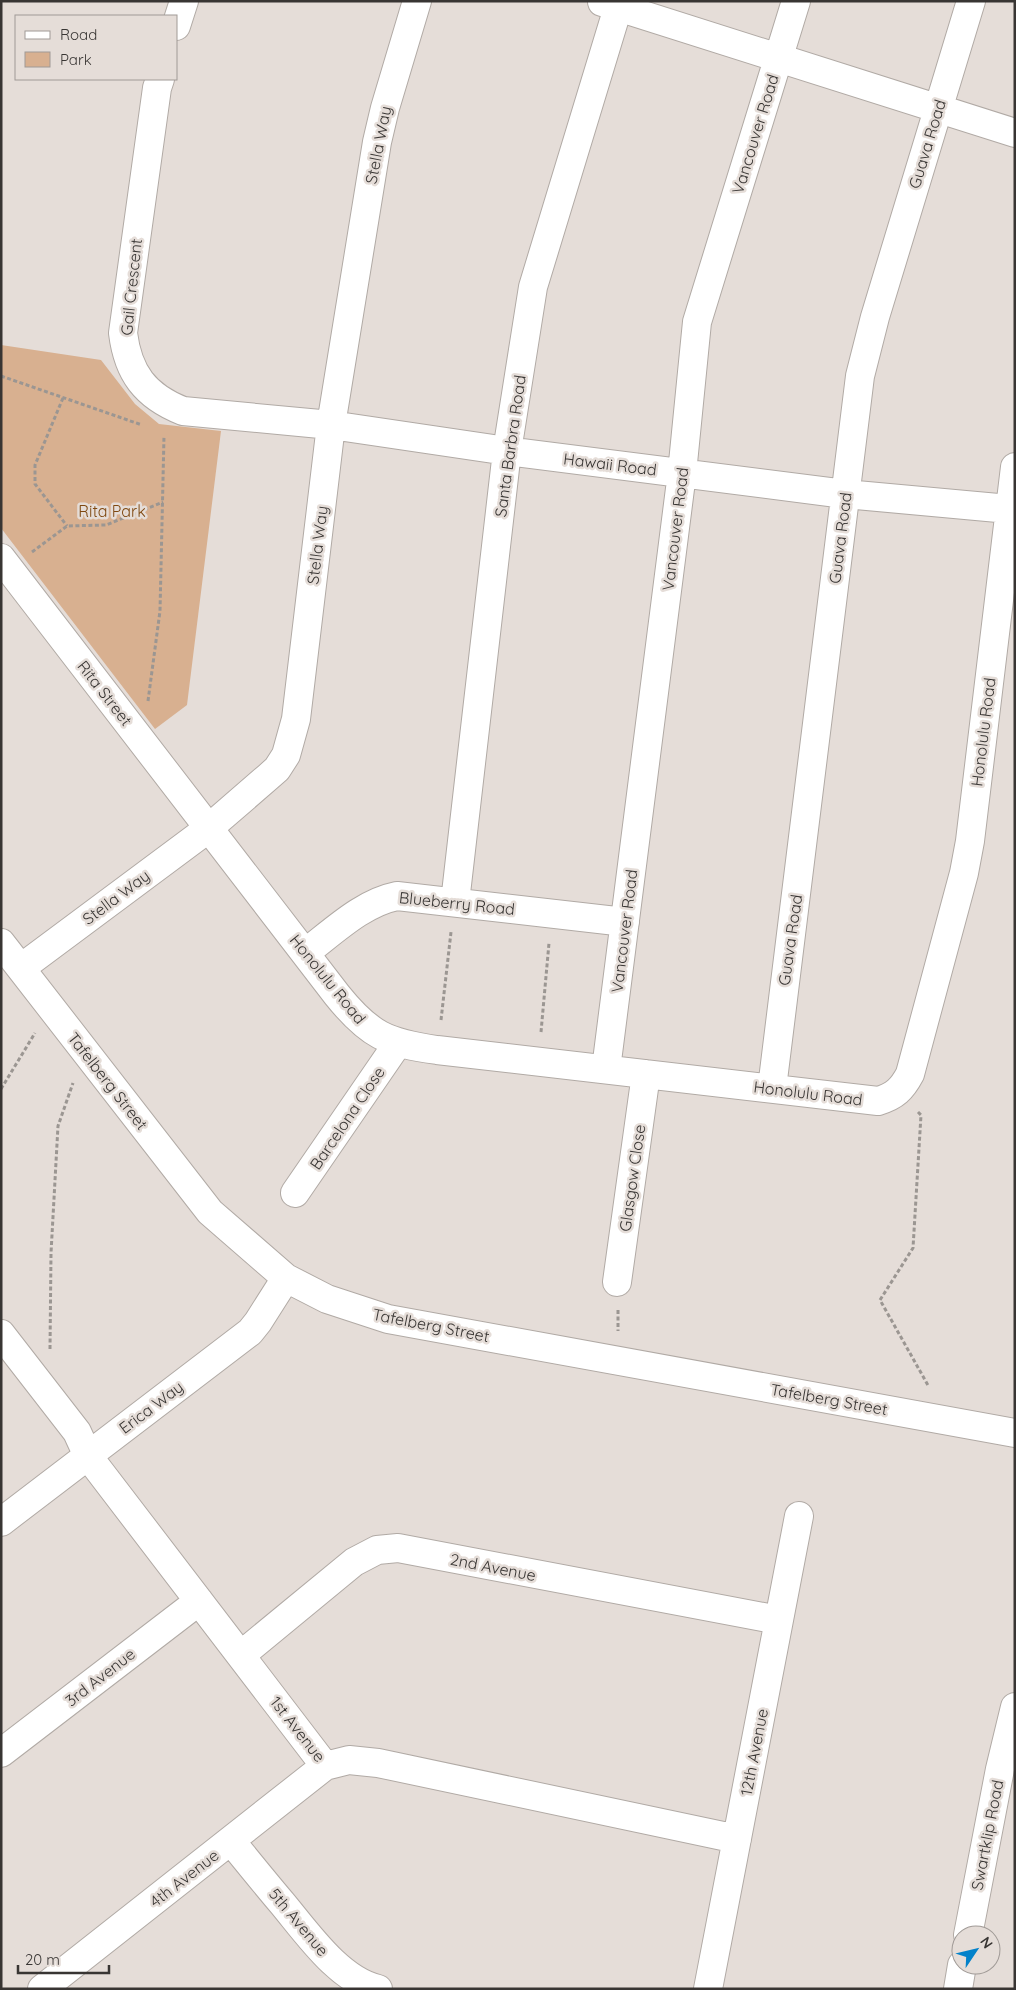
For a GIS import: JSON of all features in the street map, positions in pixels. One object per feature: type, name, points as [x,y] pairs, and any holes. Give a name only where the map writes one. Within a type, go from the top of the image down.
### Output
[{"type":"street","points":[[178,20],[184,1]]},
{"type":"street","name":"Stella Way","points":[[21,968],[209,828],[277,769],[286,755],[292,739],[298,710],[332,426],[377,142],[385,108],[417,1]]},
{"type":"street","name":"Vancouver Road","points":[[606,1069],[682,473],[697,322],[796,1]]},
{"type":"street","name":"Guava Road","points":[[772,1088],[860,376],[866,347],[971,1]]},
{"type":"street","points":[[613,3],[778,58],[1015,133]]},
{"type":"street","name":"Santa Barbra Road","points":[[455,902],[507,451],[533,287],[613,3]]},
{"type":"street","name":"Gail Crescent","points":[[160,80],[123,333],[125,350],[130,366],[139,380],[152,394],[168,405],[183,411],[332,426]]},
{"type":"street","name":"Hawaii Road","points":[[332,426],[507,451],[845,494],[1009,509]]},
{"type":"street","name":"Honolulu Road","points":[[209,828],[358,1019],[371,1031],[398,1043],[437,1050],[772,1088],[869,1101],[887,1098],[900,1090],[910,1074],[964,873],[970,841],[1015,467]]},
{"type":"street","name":"Rita Street","points":[[1,558],[209,828]]},
{"type":"street","name":"Blueberry Road","points":[[305,952],[358,913],[384,898],[397,896],[625,922]]},
{"type":"street","name":"Tafelberg Street","points":[[1,943],[210,1212],[286,1278],[327,1299],[388,1319],[1015,1433]]},
{"type":"street","name":"Barcelona Close","points":[[296,1193],[398,1043]]},
{"type":"street","name":"Glasgow Close","points":[[617,1282],[646,1074]]},
{"type":"street","name":"Erica Way","points":[[1,1522],[250,1332],[286,1278]]},
{"type":"street","name":"1st Avenue","points":[[1,1334],[77,1432],[88,1456],[325,1766],[350,1760],[378,1763],[737,1839]]},
{"type":"street","name":"12th Avenue","points":[[708,1989],[799,1516]]},
{"type":"street","name":"2nd Avenue","points":[[241,1655],[354,1562],[377,1550],[390,1548],[779,1620]]},
{"type":"street","name":"3rd Avenue","points":[[1,1753],[200,1601]]},
{"type":"street","name":"Swartklip Road","points":[[970,1925],[1000,1769],[1015,1707]]},
{"type":"street","name":"4th Avenue","points":[[58,1984],[325,1766]]},
{"type":"street","name":"5th Avenue","points":[[231,1841],[324,1953],[353,1978],[378,1989]]},
{"type":"street","points":[[958,1989],[960,1975]]},
{"type":"path","points":[[1,376],[147,427]]},
{"type":"path","points":[[63,398],[35,465],[35,484],[67,526]]},
{"type":"path","points":[[148,705],[160,612],[164,433]]},
{"type":"path","points":[[29,554],[67,526],[106,526],[162,502]]},
{"type":"path","points":[[437,1050],[455,902]]},
{"type":"path","points":[[538,1062],[551,913]]},
{"type":"path","points":[[1,1089],[38,1028]]},
{"type":"path","points":[[50,1352],[51,1253],[58,1126],[75,1078]]},
{"type":"path","points":[[900,1090],[921,1115],[913,1248],[880,1300],[930,1388]]},
{"type":"green space","name":"Rita Park","points":[[1,345],[101,360],[135,404],[159,424],[221,431],[187,705],[155,729],[1,528]]}]
